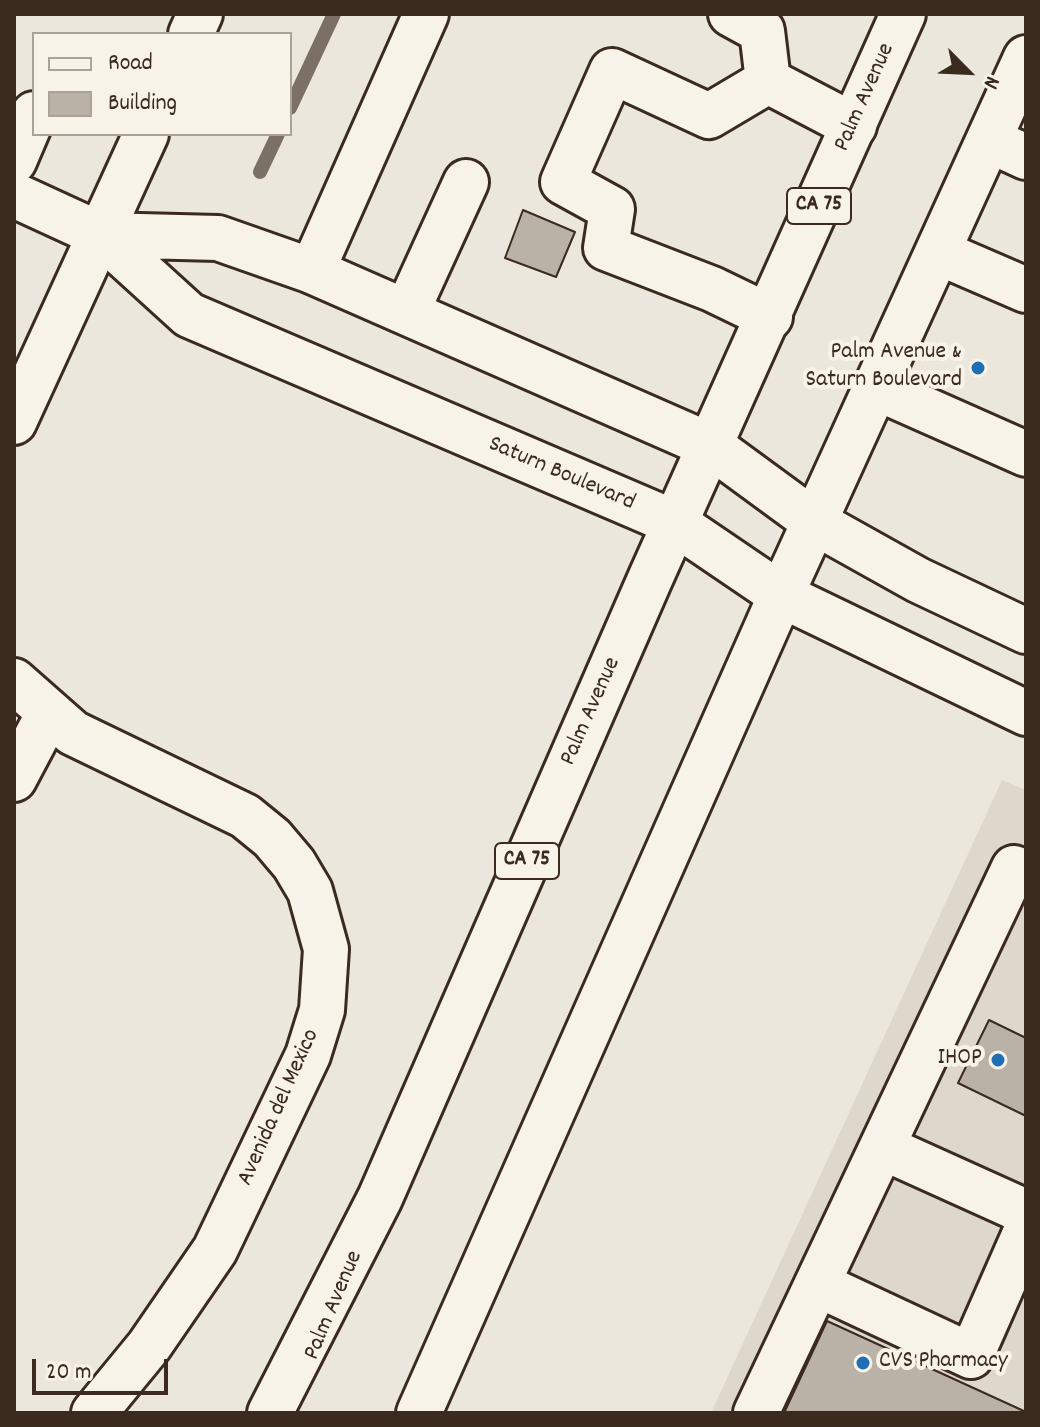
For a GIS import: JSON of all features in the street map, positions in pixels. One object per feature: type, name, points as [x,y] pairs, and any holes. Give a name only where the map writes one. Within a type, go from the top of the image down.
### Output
[{"type":"main road","points":[[312,271],[426,14]]},
{"type":"main road","points":[[731,14],[762,31],[768,81]]},
{"type":"main road","name":"Palm Avenue","points":[[290,1413],[380,1198],[675,523],[770,317],[903,14]]},
{"type":"main road","points":[[419,1413],[781,595],[938,252],[1007,148],[1026,58]]},
{"type":"main road","points":[[768,81],[709,116],[612,71],[563,182],[612,209],[606,248],[712,289],[770,317]]},
{"type":"main road","points":[[768,81],[854,126]]},
{"type":"main road","points":[[14,161],[32,119]]},
{"type":"main road","points":[[14,422],[145,136]]},
{"type":"main road","points":[[407,311],[466,182]]},
{"type":"main road","name":"Saturn Boulevard","points":[[14,195],[101,235],[189,315],[675,523],[781,595],[1026,713]]},
{"type":"main road","name":"Saturn Boulevard","points":[[101,235],[218,238],[312,271],[407,311],[711,446],[816,523],[908,575],[1026,631]]},
{"type":"main road","points":[[938,252],[1026,290]]},
{"type":"main road","points":[[877,388],[1026,454]]},
{"type":"main road","name":"Avenida del Mexico","points":[[14,681],[73,733],[245,816],[272,838],[294,864],[310,891],[326,949],[322,1010],[308,1055],[215,1250],[149,1346],[94,1413]]},
{"type":"main road","points":[[14,779],[49,713]]},
{"type":"main road","points":[[756,1413],[1014,868],[1026,874]]},
{"type":"main road","points":[[882,1147],[1026,1212]]},
{"type":"main road","points":[[270,1413],[380,1198]]},
{"type":"main road","points":[[817,1284],[971,1356],[1026,1231]]},
{"type":"shaded area","points":[[1002,780],[1026,790],[1026,1413],[711,1413]]},
{"type":"building","points":[[523,210],[575,232],[556,277],[505,258]]},
{"type":"building","name":"IHOP","points":[[989,1020],[1026,1038],[1026,1116],[958,1083]]},
{"type":"building","name":"CVS Pharmacy","points":[[827,1321],[1026,1412],[1026,1413],[784,1413]]},
{"type":"waterway","points":[[292,104],[334,14]]},
{"type":"waterway","points":[[260,172],[277,136]]},
{"type":"place","name":"Palm Avenue & Saturn Boulevard","points":[[978,368]]},
{"type":"place","name":"IHOP","points":[[998,1060]]},
{"type":"place","name":"CVS Pharmacy","points":[[863,1363]]}]
